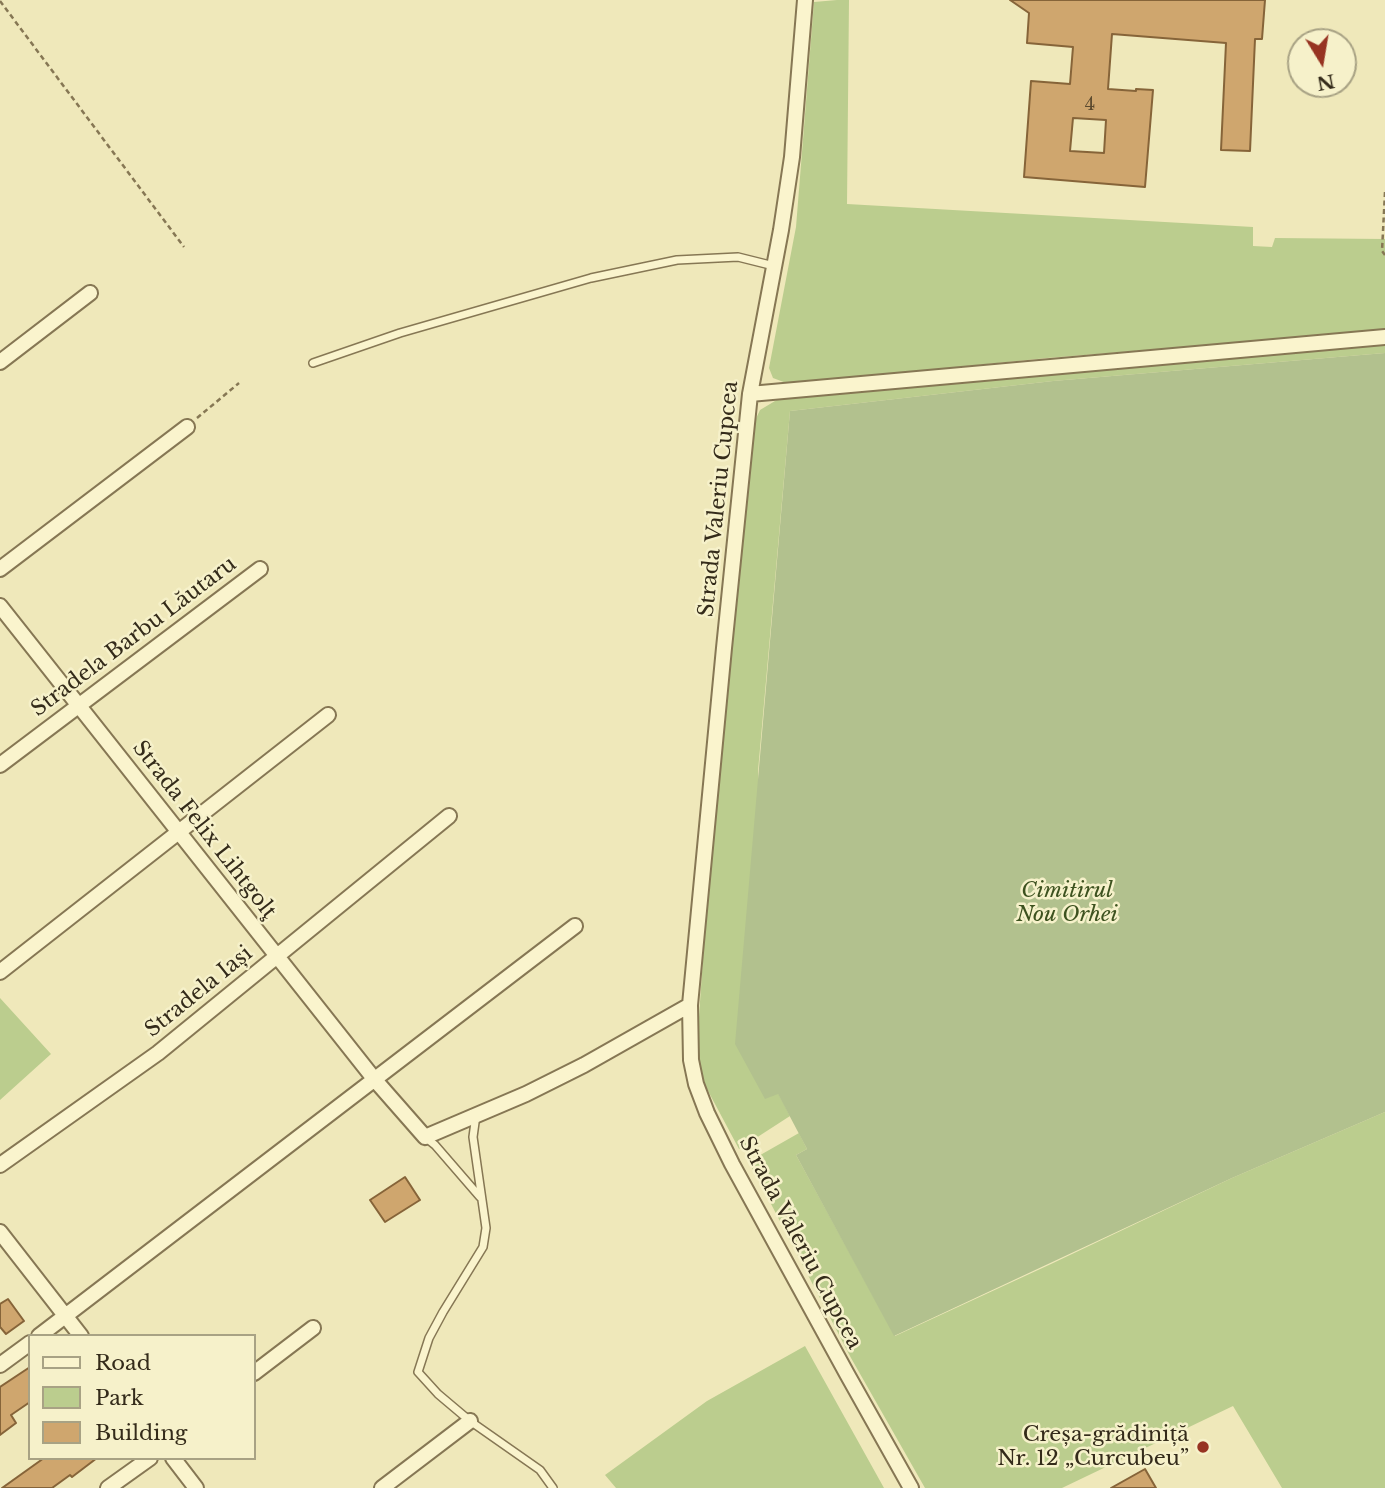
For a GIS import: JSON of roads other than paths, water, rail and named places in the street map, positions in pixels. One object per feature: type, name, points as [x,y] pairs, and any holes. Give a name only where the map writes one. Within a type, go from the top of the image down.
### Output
[{"type":"street","name":"Strada Valeriu Cupcea","points":[[806,0],[792,157],[750,394],[690,1006],[691,1060],[696,1084],[708,1113],[745,1187],[911,1488]]},
{"type":"street","points":[[0,362],[90,293]]},
{"type":"street","points":[[750,394],[1385,337]]},
{"type":"street","points":[[0,569],[187,427]]},
{"type":"street","name":"Stradela Barbu Lăutaru","points":[[0,765],[260,569]]},
{"type":"street","name":"Strada Felix Lihtgolţ","points":[[0,606],[374,1080],[425,1137]]},
{"type":"street","points":[[0,972],[328,715]]},
{"type":"street","name":"Stradela Iași","points":[[0,1165],[158,1052],[449,816]]},
{"type":"street","points":[[42,1334],[575,926]]},
{"type":"street","points":[[425,1137],[526,1094],[690,1006]]},
{"type":"street","points":[[0,1233],[79,1334]]},
{"type":"street","points":[[256,1371],[313,1328]]},
{"type":"street","points":[[0,1365],[28,1344]]},
{"type":"street","points":[[382,1488],[470,1421]]},
{"type":"street","points":[[108,1488],[147,1460]]},
{"type":"street","points":[[175,1460],[196,1488]]},
{"type":"lane","points":[[313,363],[400,333],[592,278],[677,260],[738,257],[774,266]]},
{"type":"lane","points":[[476,1114],[473,1138],[486,1228],[482,1247],[429,1338],[418,1372],[438,1394],[470,1421],[540,1470],[553,1488]]},
{"type":"lane","points":[[425,1137],[481,1197]]},
{"type":"place","name":"Creșa-grădiniță Nr. 12 „Curcubeu”","points":[[1203,1447]]},
{"type":"park label","name":"Cimitirul Nou Orhei","points":[[1067,903]]}]
